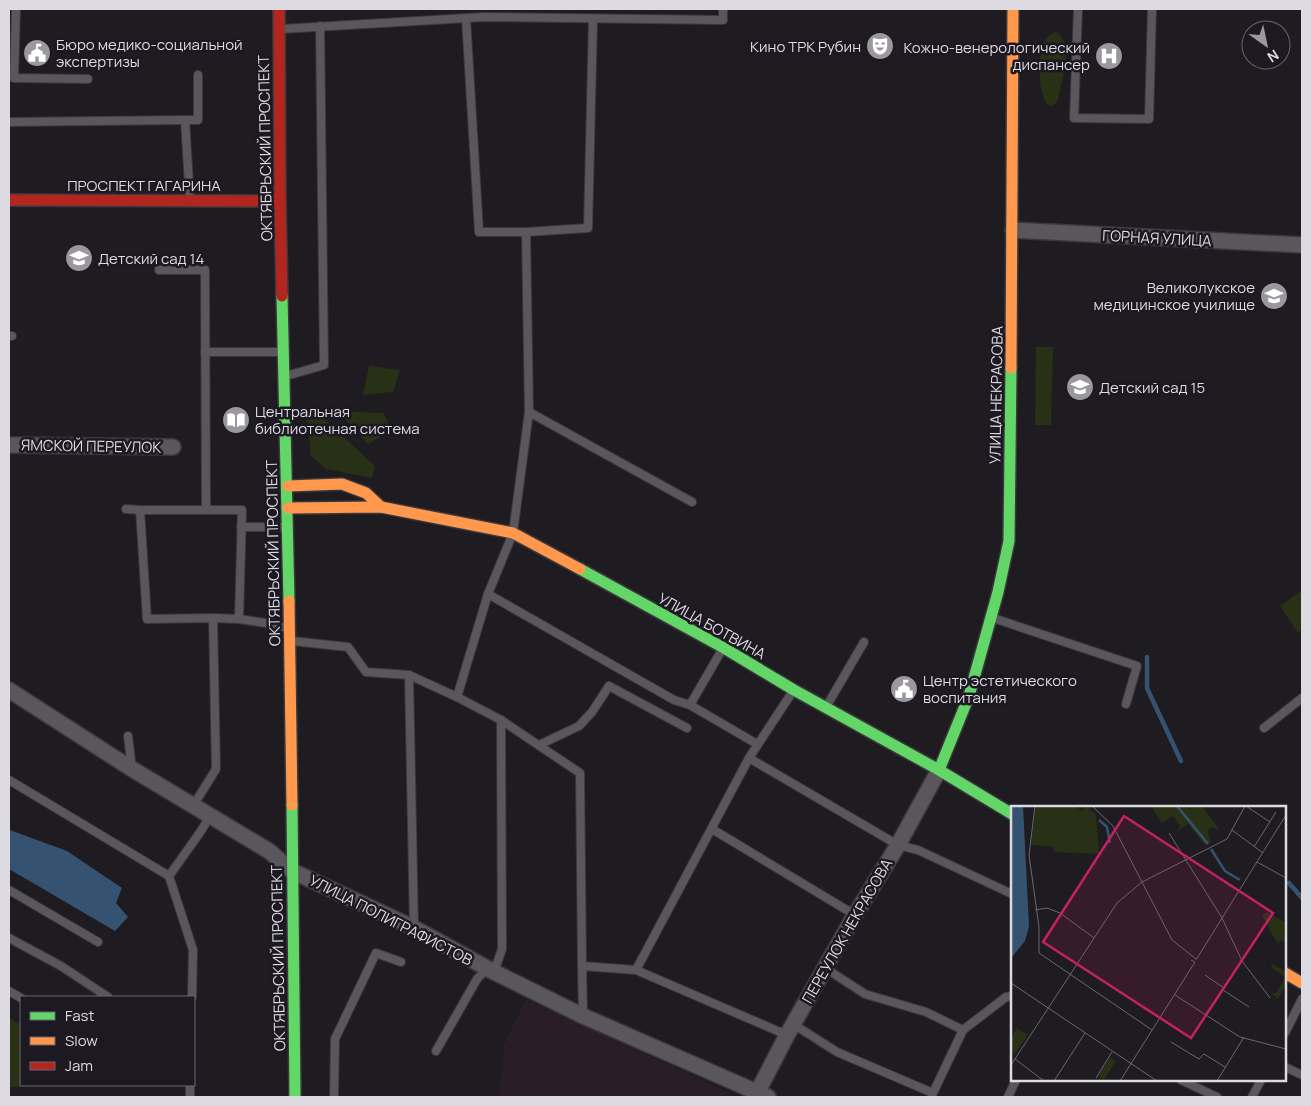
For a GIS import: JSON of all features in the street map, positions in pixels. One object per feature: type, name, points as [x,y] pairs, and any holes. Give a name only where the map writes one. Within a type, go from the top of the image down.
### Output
[{"type":"main road","name":"ОКТЯБРЬСКИЙ ПРОСПЕКТ","points":[[279,9],[280,201],[289,527],[296,1097]]},
{"type":"main road","name":"УЛИЦА НЕКРАСОВА","points":[[939,770],[969,696],[991,617],[1009,541],[1013,9]]},
{"type":"main road","name":"ПРОСПЕКТ ГАГАРИНА","points":[[9,200],[280,201]]},
{"type":"main road","name":"УЛИЦА БОТВИНА","points":[[288,486],[342,484],[366,493],[381,507]]},
{"type":"main road","name":"УЛИЦА БОТВИНА","points":[[288,508],[381,507],[513,532],[724,648],[794,690],[939,770],[1011,813]]},
{"type":"main road","points":[[1286,974],[1302,983]]},
{"type":"street","name":"ГОРНАЯ УЛИЦА","points":[[1012,230],[1302,245]]},
{"type":"street","name":"ЯМСКОЙ ПЕРЕУЛОК","points":[[9,444],[173,447]]},
{"type":"street","name":"УЛИЦА ПОЛИГРАФИСТОВ","points":[[9,690],[132,769],[269,851],[292,871],[414,928],[491,970],[583,1016],[760,1096]]},
{"type":"street","name":"ПЕРЕУЛОК НЕКРАСОВА","points":[[760,1096],[790,1030],[855,915],[898,845],[939,770]]},
{"type":"lane","points":[[16,9],[14,78],[88,79]]},
{"type":"lane","points":[[279,29],[466,18],[722,20],[723,9]]},
{"type":"lane","points":[[1078,9],[1074,118],[1148,119],[1152,9]]},
{"type":"lane","points":[[466,18],[479,232],[526,232],[588,228],[593,19]]},
{"type":"lane","points":[[284,376],[324,365],[320,26]]},
{"type":"lane","points":[[9,122],[198,120],[198,75]]},
{"type":"lane","points":[[185,120],[190,200]]},
{"type":"lane","points":[[457,697],[488,594],[513,532],[529,412],[526,232]]},
{"type":"lane","points":[[159,270],[206,270],[206,510]]},
{"type":"lane","points":[[205,352],[284,352]]},
{"type":"lane","points":[[529,412],[692,502]]},
{"type":"lane","points":[[126,509],[242,510],[239,619]]},
{"type":"lane","points":[[140,510],[147,619],[239,619],[289,628]]},
{"type":"lane","points":[[241,527],[289,527]]},
{"type":"lane","points":[[488,594],[674,700],[690,705],[757,744]]},
{"type":"lane","points":[[991,617],[1137,666],[1126,704]]},
{"type":"lane","points":[[193,806],[216,769],[213,618]]},
{"type":"lane","points":[[290,641],[348,647],[366,672],[410,675],[501,720],[580,773],[583,1016]]},
{"type":"lane","points":[[825,707],[864,642]]},
{"type":"lane","points":[[690,705],[724,648]]},
{"type":"lane","points":[[410,675],[414,928]]},
{"type":"lane","points":[[539,745],[579,726],[592,712],[609,686],[687,728]]},
{"type":"lane","points":[[636,970],[749,758],[794,690]]},
{"type":"lane","points":[[1264,728],[1302,698]]},
{"type":"lane","points":[[436,1051],[476,978],[491,970],[502,949],[501,720]]},
{"type":"lane","points":[[128,736],[132,769]]},
{"type":"lane","points":[[749,758],[898,845],[918,850],[1011,894]]},
{"type":"lane","points":[[9,780],[169,876],[193,950],[192,996]]},
{"type":"lane","points":[[169,876],[210,816]]},
{"type":"lane","points":[[712,829],[855,915]]},
{"type":"lane","points":[[9,890],[98,942]]},
{"type":"lane","points":[[9,938],[61,966],[106,996]]},
{"type":"lane","points":[[334,1097],[334,1039],[372,961],[376,953],[400,962]]},
{"type":"lane","points":[[582,966],[636,970],[790,1030],[933,1092],[963,1030],[1006,996],[1011,996]]},
{"type":"lane","points":[[825,968],[865,994],[926,1012],[963,1030]]},
{"type":"lane","points":[[9,991],[20,997]]},
{"type":"lane","points":[[1286,1031],[1302,999]]},
{"type":"lane","points":[[1286,1067],[1302,1075]]},
{"type":"lane","points":[[1008,1097],[1016,1081]]},
{"type":"lane","points":[[1183,1081],[1217,1097]]},
{"type":"lane","points":[[1252,1097],[1260,1081]]},
{"type":"shaded area","points":[[526,999],[736,1096],[499,1097],[504,1044]]},
{"type":"green space","points":[[1055,32],[1061,36],[1065,43],[1066,61],[1059,97],[1052,106],[1048,105],[1045,100],[1040,84],[1040,56],[1044,42]]},
{"type":"green space","points":[[1036,347],[1053,347],[1051,425],[1035,425]]},
{"type":"green space","points":[[369,366],[400,370],[393,392],[363,395]]},
{"type":"green space","points":[[315,410],[375,466],[372,478],[326,469],[311,456],[306,412]]},
{"type":"green space","points":[[337,411],[384,413],[391,431],[368,444]]},
{"type":"green space","points":[[1302,590],[1302,629],[1298,633],[1280,606]]},
{"type":"green space","points":[[9,1018],[20,1024],[20,1086],[26,1086],[9,1087]]},
{"type":"water","points":[[10,830],[67,851],[122,888],[116,903],[128,917],[115,931],[9,869]]},
{"type":"waterway","points":[[1147,657],[1147,688],[1181,761]]},
{"type":"waterway","points":[[1289,883],[1302,898]]},
{"type":"traffic: fast","points":[[282,296],[289,601]]},
{"type":"traffic: fast","points":[[939,770],[969,696],[998,592],[1009,541],[1011,368]]},
{"type":"traffic: fast","points":[[580,569],[724,648],[794,690],[939,770],[1011,813]]},
{"type":"traffic: fast","points":[[292,805],[295,1097]]},
{"type":"traffic: slow","points":[[1011,368],[1013,9]]},
{"type":"traffic: slow","points":[[288,486],[342,484],[366,493],[381,507]]},
{"type":"traffic: slow","points":[[288,508],[381,507],[513,533],[580,569]]},
{"type":"traffic: slow","points":[[289,601],[292,805]]},
{"type":"traffic: slow","points":[[1286,974],[1302,983]]},
{"type":"traffic: jam","points":[[279,9],[282,296]]},
{"type":"traffic: jam","points":[[9,200],[280,201]]},
{"type":"place","name":"Кино ТРК Рубин","points":[[880,46]]},
{"type":"place","name":"Бюро медико-социальной экспертизы","points":[[37,53]]},
{"type":"place","name":"Кожно-венерологический диспансер","points":[[1109,56]]},
{"type":"place","name":"Детский сад 14","points":[[79,258]]},
{"type":"place","name":"Великолукское медицинское училище","points":[[1274,296]]},
{"type":"place","name":"Детский сад 15","points":[[1080,387]]},
{"type":"place","name":"Центральная библиотечная система","points":[[236,420]]},
{"type":"place","name":"Центр эстетического воспитания","points":[[904,689]]}]
